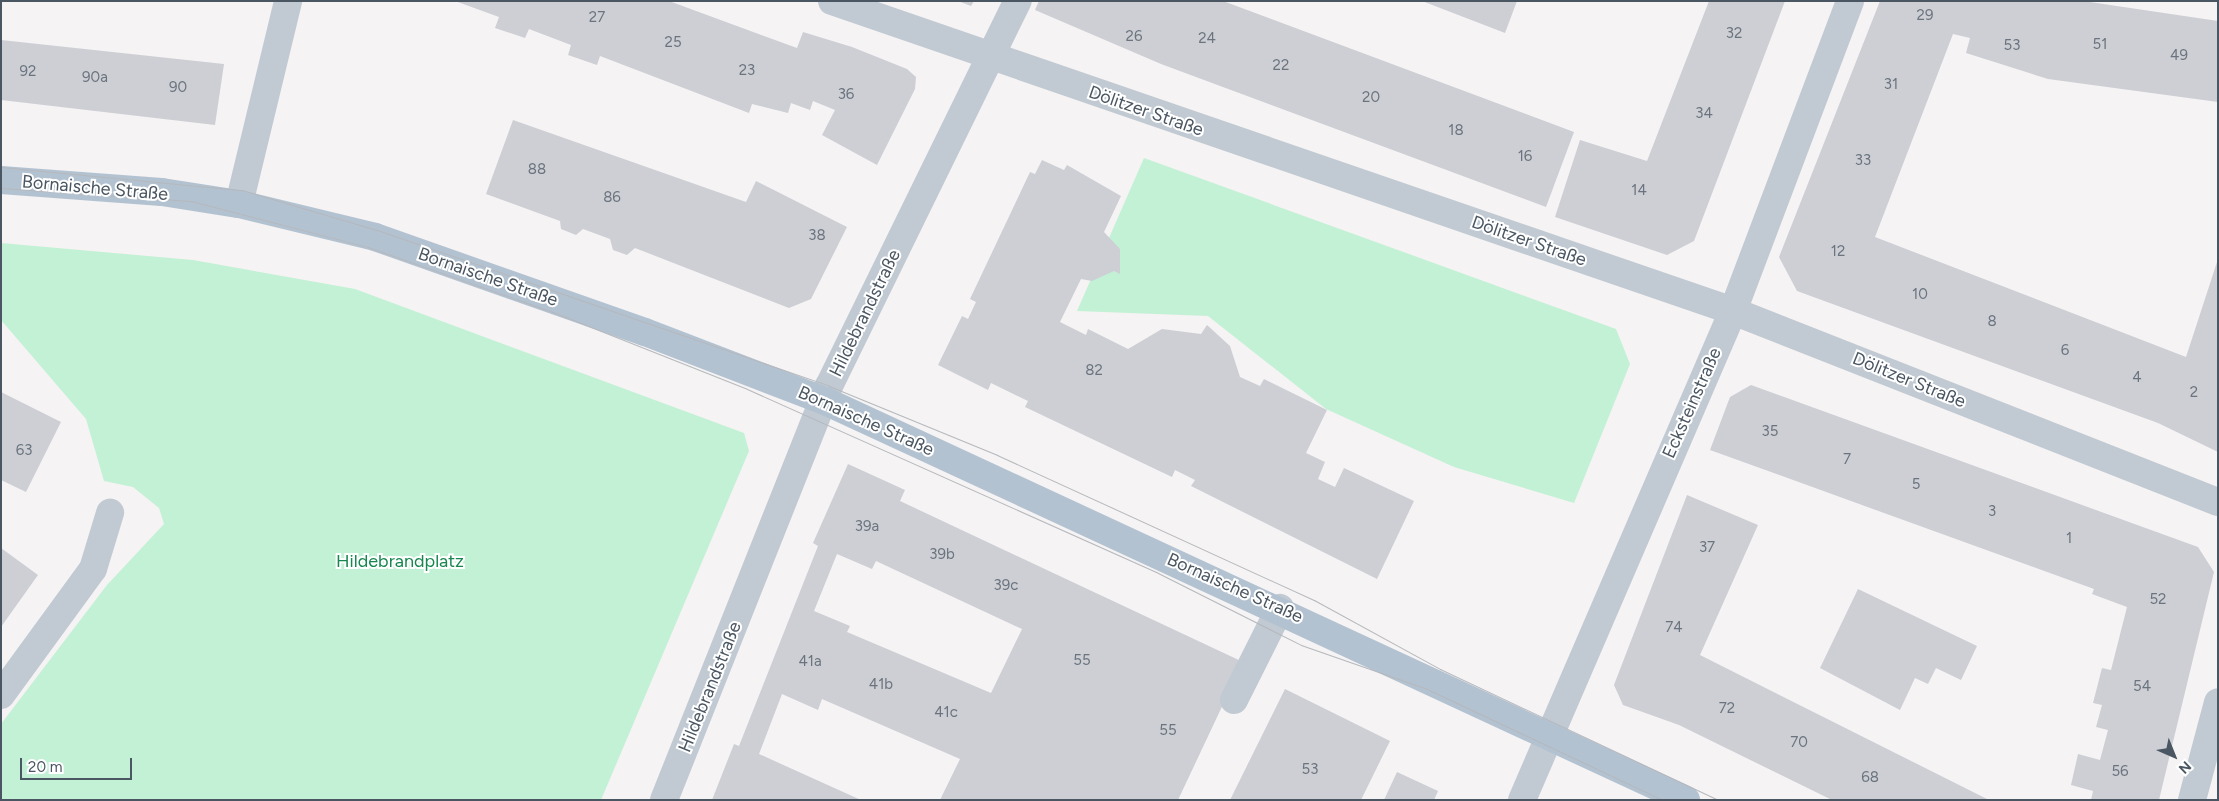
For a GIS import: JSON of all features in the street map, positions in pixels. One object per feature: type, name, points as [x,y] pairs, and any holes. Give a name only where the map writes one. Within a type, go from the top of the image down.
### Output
[{"type":"main road","name":"Bornaische Straße","points":[[1,180],[162,192],[238,204],[375,237],[645,332],[824,401],[1280,608],[1549,733],[1686,800]]},
{"type":"street","points":[[238,204],[288,1]]},
{"type":"street","name":"Dölitzer Straße","points":[[832,1],[989,57],[1733,310],[2218,502]]},
{"type":"street","name":"Hildebrandstraße","points":[[664,800],[824,401],[989,57],[1018,1]]},
{"type":"street","name":"Ecksteinstraße","points":[[1522,800],[1549,733],[1733,310],[1850,1]]},
{"type":"street","points":[[1,694],[93,569],[110,513]]},
{"type":"street","points":[[1234,700],[1280,608]]},
{"type":"street","points":[[2192,800],[2218,702]]},
{"type":"green space","points":[[1144,158],[1616,329],[1630,364],[1574,503],[1454,467],[1326,409],[1208,316],[1077,311]]},
{"type":"green space","name":"Hildebrandplatz","points":[[1,243],[193,260],[355,289],[744,433],[749,451],[601,800],[1,800],[1,724],[107,585],[164,524],[159,508],[133,487],[104,481],[86,419],[1,320]]},
{"type":"building","points":[[455,1],[669,1],[797,48],[803,32],[852,47],[907,69],[916,77],[915,89],[877,165],[822,135],[835,110],[813,101],[810,110],[791,103],[788,113],[752,104],[749,113],[600,56],[597,65],[568,55],[571,45],[529,29],[525,38],[495,28],[499,17]]},
{"type":"building","points":[[958,1],[974,1],[971,6]]},
{"type":"building","points":[[1039,1],[1223,1],[1574,132],[1546,207],[1161,64],[1035,10]]},
{"type":"building","points":[[1422,1],[1517,1],[1505,33]]},
{"type":"building","points":[[1709,1],[1785,1],[1694,241],[1667,255],[1555,217],[1580,140],[1647,161]]},
{"type":"building","points":[[1880,1],[2083,1],[2218,21],[2218,102],[2048,79],[1966,53],[1970,38],[1953,34],[1875,237],[2186,357],[2218,259],[2218,452],[2158,423],[1797,291],[1779,257]]},
{"type":"building","points":[[1,40],[224,64],[215,125],[1,100]]},
{"type":"building","points":[[513,120],[746,202],[756,181],[847,227],[811,299],[789,308],[635,248],[627,255],[613,250],[610,239],[583,229],[576,235],[561,229],[560,221],[486,194]]},
{"type":"building","points":[[1042,160],[1064,170],[1067,165],[1121,196],[1104,232],[1120,249],[1120,274],[1114,271],[1092,281],[1081,279],[1060,322],[1086,335],[1088,329],[1128,349],[1162,329],[1201,334],[1207,325],[1230,346],[1240,377],[1260,386],[1264,379],[1327,410],[1306,453],[1325,462],[1318,479],[1335,487],[1344,468],[1414,501],[1377,579],[1191,486],[1195,480],[1175,470],[1172,477],[1025,407],[1028,401],[991,383],[988,390],[938,365],[962,316],[968,319],[976,302],[970,299],[1030,172],[1035,174]]},
{"type":"building","points":[[1751,385],[2198,547],[2214,572],[2159,800],[2091,800],[2093,791],[2071,785],[2078,754],[2100,760],[2108,730],[2096,727],[2102,705],[2093,703],[2102,668],[2111,670],[2127,607],[2092,594],[2094,589],[1710,450],[1730,397]]},
{"type":"building","points":[[1,392],[61,422],[26,492],[1,480]]},
{"type":"building","points":[[848,464],[905,490],[900,501],[1243,662],[1178,800],[940,800],[960,759],[822,699],[818,710],[782,694],[759,754],[861,800],[712,800],[734,744],[739,746],[818,546],[813,543]],"holes":[[[837,554],[872,569],[876,561],[1022,629],[991,693],[847,632],[850,626],[814,611]]]},
{"type":"building","points":[[1687,495],[1758,525],[1700,655],[1989,800],[1832,800],[1679,725],[1623,705],[1614,685]]},
{"type":"building","points":[[1,548],[38,575],[1,627]]},
{"type":"building","points":[[1858,589],[1977,646],[1961,680],[1936,668],[1928,684],[1915,678],[1900,710],[1820,668]]},
{"type":"building","points":[[1285,689],[1390,741],[1361,800],[1230,800]]},
{"type":"building","points":[[1397,772],[1438,791],[1434,800],[1384,800]]},
{"type":"tram line","points":[[1,167],[242,190],[380,231],[829,386],[997,455],[1314,600],[1440,669],[1718,800]]},
{"type":"tram line","points":[[1,188],[191,201],[368,247],[558,314],[747,389],[1158,573],[1301,645],[1427,689],[1663,800]]}]
